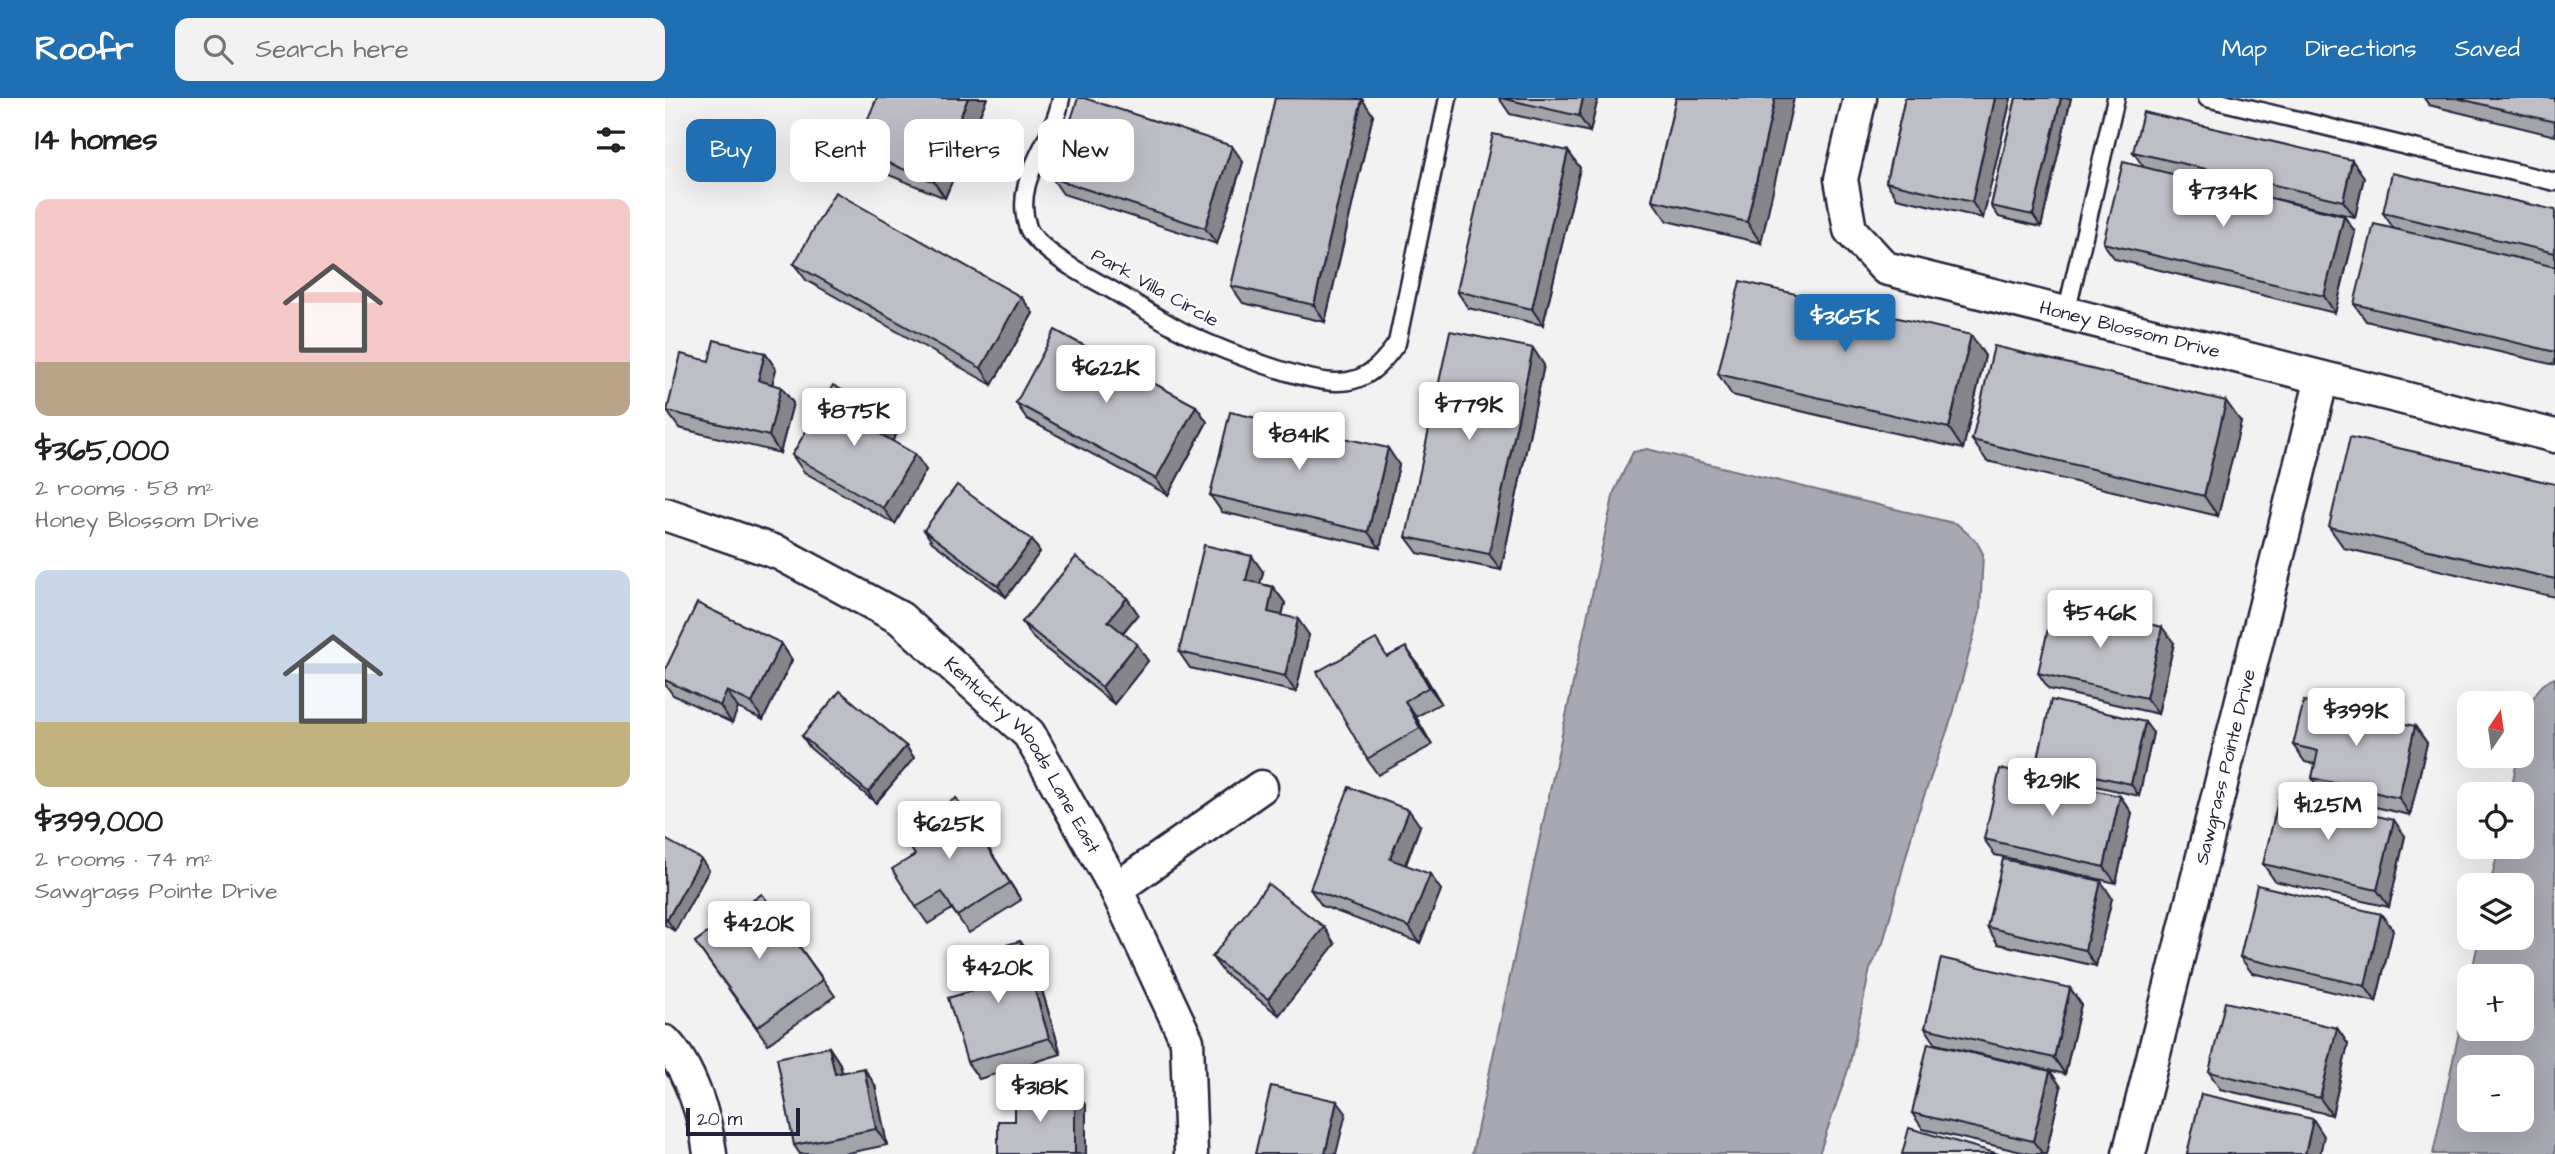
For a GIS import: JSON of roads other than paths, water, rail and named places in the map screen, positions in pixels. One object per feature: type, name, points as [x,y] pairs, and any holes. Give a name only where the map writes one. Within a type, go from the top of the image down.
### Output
[{"type":"street","name":"Honey Blossom Drive","points":[[1860,98],[1841,179],[1850,230],[1885,268],[2555,436]]},
{"type":"street","name":"Sawgrass Pointe Drive","points":[[2129,1154],[2322,378]]},
{"type":"street","name":"Kentucky Woods Lane East","points":[[665,514],[779,553],[900,618],[1029,734],[1116,889],[1187,1041],[1191,1154]]},
{"type":"street","points":[[1116,889],[1261,787]]},
{"type":"street","points":[[665,1042],[690,1083],[707,1129],[710,1154]]},
{"type":"lane","name":"Park Villa Circle","points":[[1061,98],[1059,115],[1036,157],[1026,183],[1024,208],[1029,232],[1057,258],[1192,336],[1261,363],[1338,382],[1365,377],[1383,363],[1397,343],[1448,98]]},
{"type":"lane","points":[[2066,314],[2116,98]]},
{"type":"lane","points":[[2207,98],[2555,182]]}]
